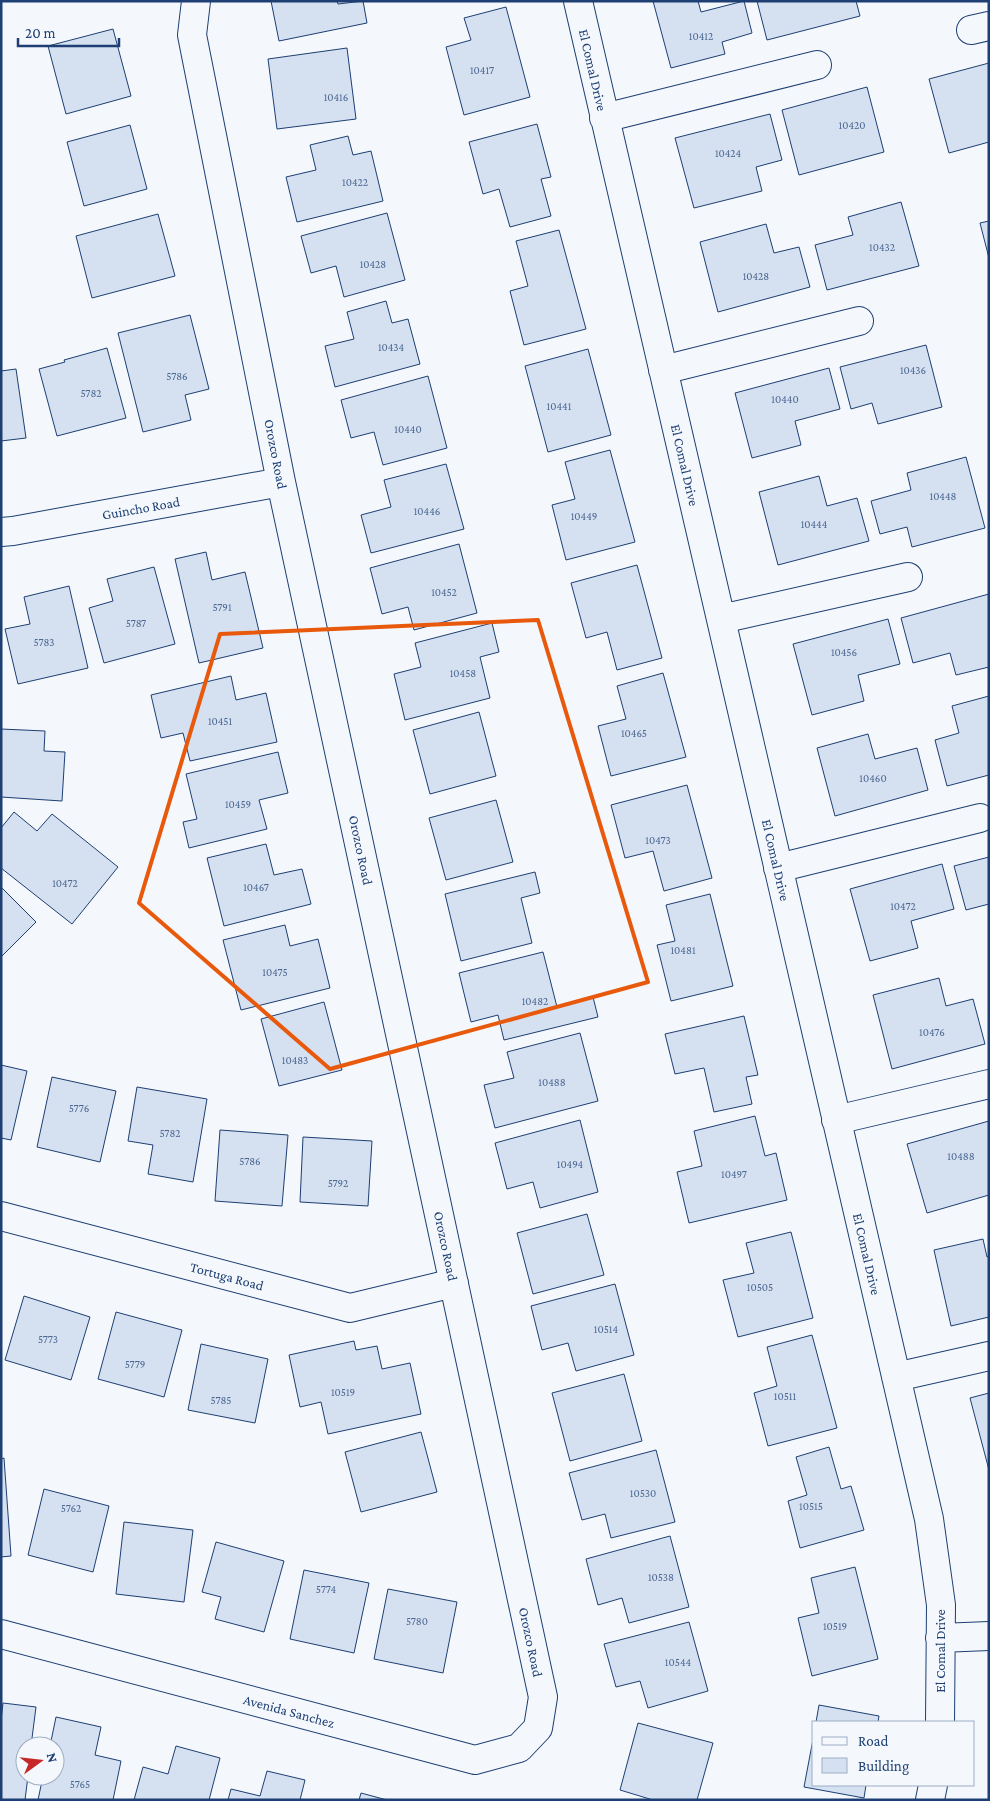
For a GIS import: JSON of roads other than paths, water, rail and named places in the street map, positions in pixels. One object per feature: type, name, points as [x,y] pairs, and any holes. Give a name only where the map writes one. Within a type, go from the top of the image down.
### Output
[{"type":"street","name":"Orozco Road","points":[[196,1],[192,35],[281,482],[543,1697]]},
{"type":"street","name":"El Comal Drive","points":[[578,1],[929,1519],[941,1606],[940,1721]]},
{"type":"street","points":[[604,118],[816,65]]},
{"type":"street","points":[[663,370],[859,321]]},
{"type":"street","name":"Guincho Road","points":[[1,532],[281,482]]},
{"type":"street","points":[[721,619],[908,577]]},
{"type":"street","points":[[778,868],[980,818]]},
{"type":"street","points":[[836,1120],[989,1084]]},
{"type":"street","name":"Tortuga Road","points":[[1,1216],[350,1308],[454,1284]]},
{"type":"street","points":[[896,1378],[989,1356]]},
{"type":"street","name":"Avenida Sanchez","points":[[1,1634],[475,1760],[519,1748],[538,1728],[543,1697]]},
{"type":"street","points":[[940,1638],[989,1636]]},
{"type":"street","points":[[930,1800],[933,1786]]}]
